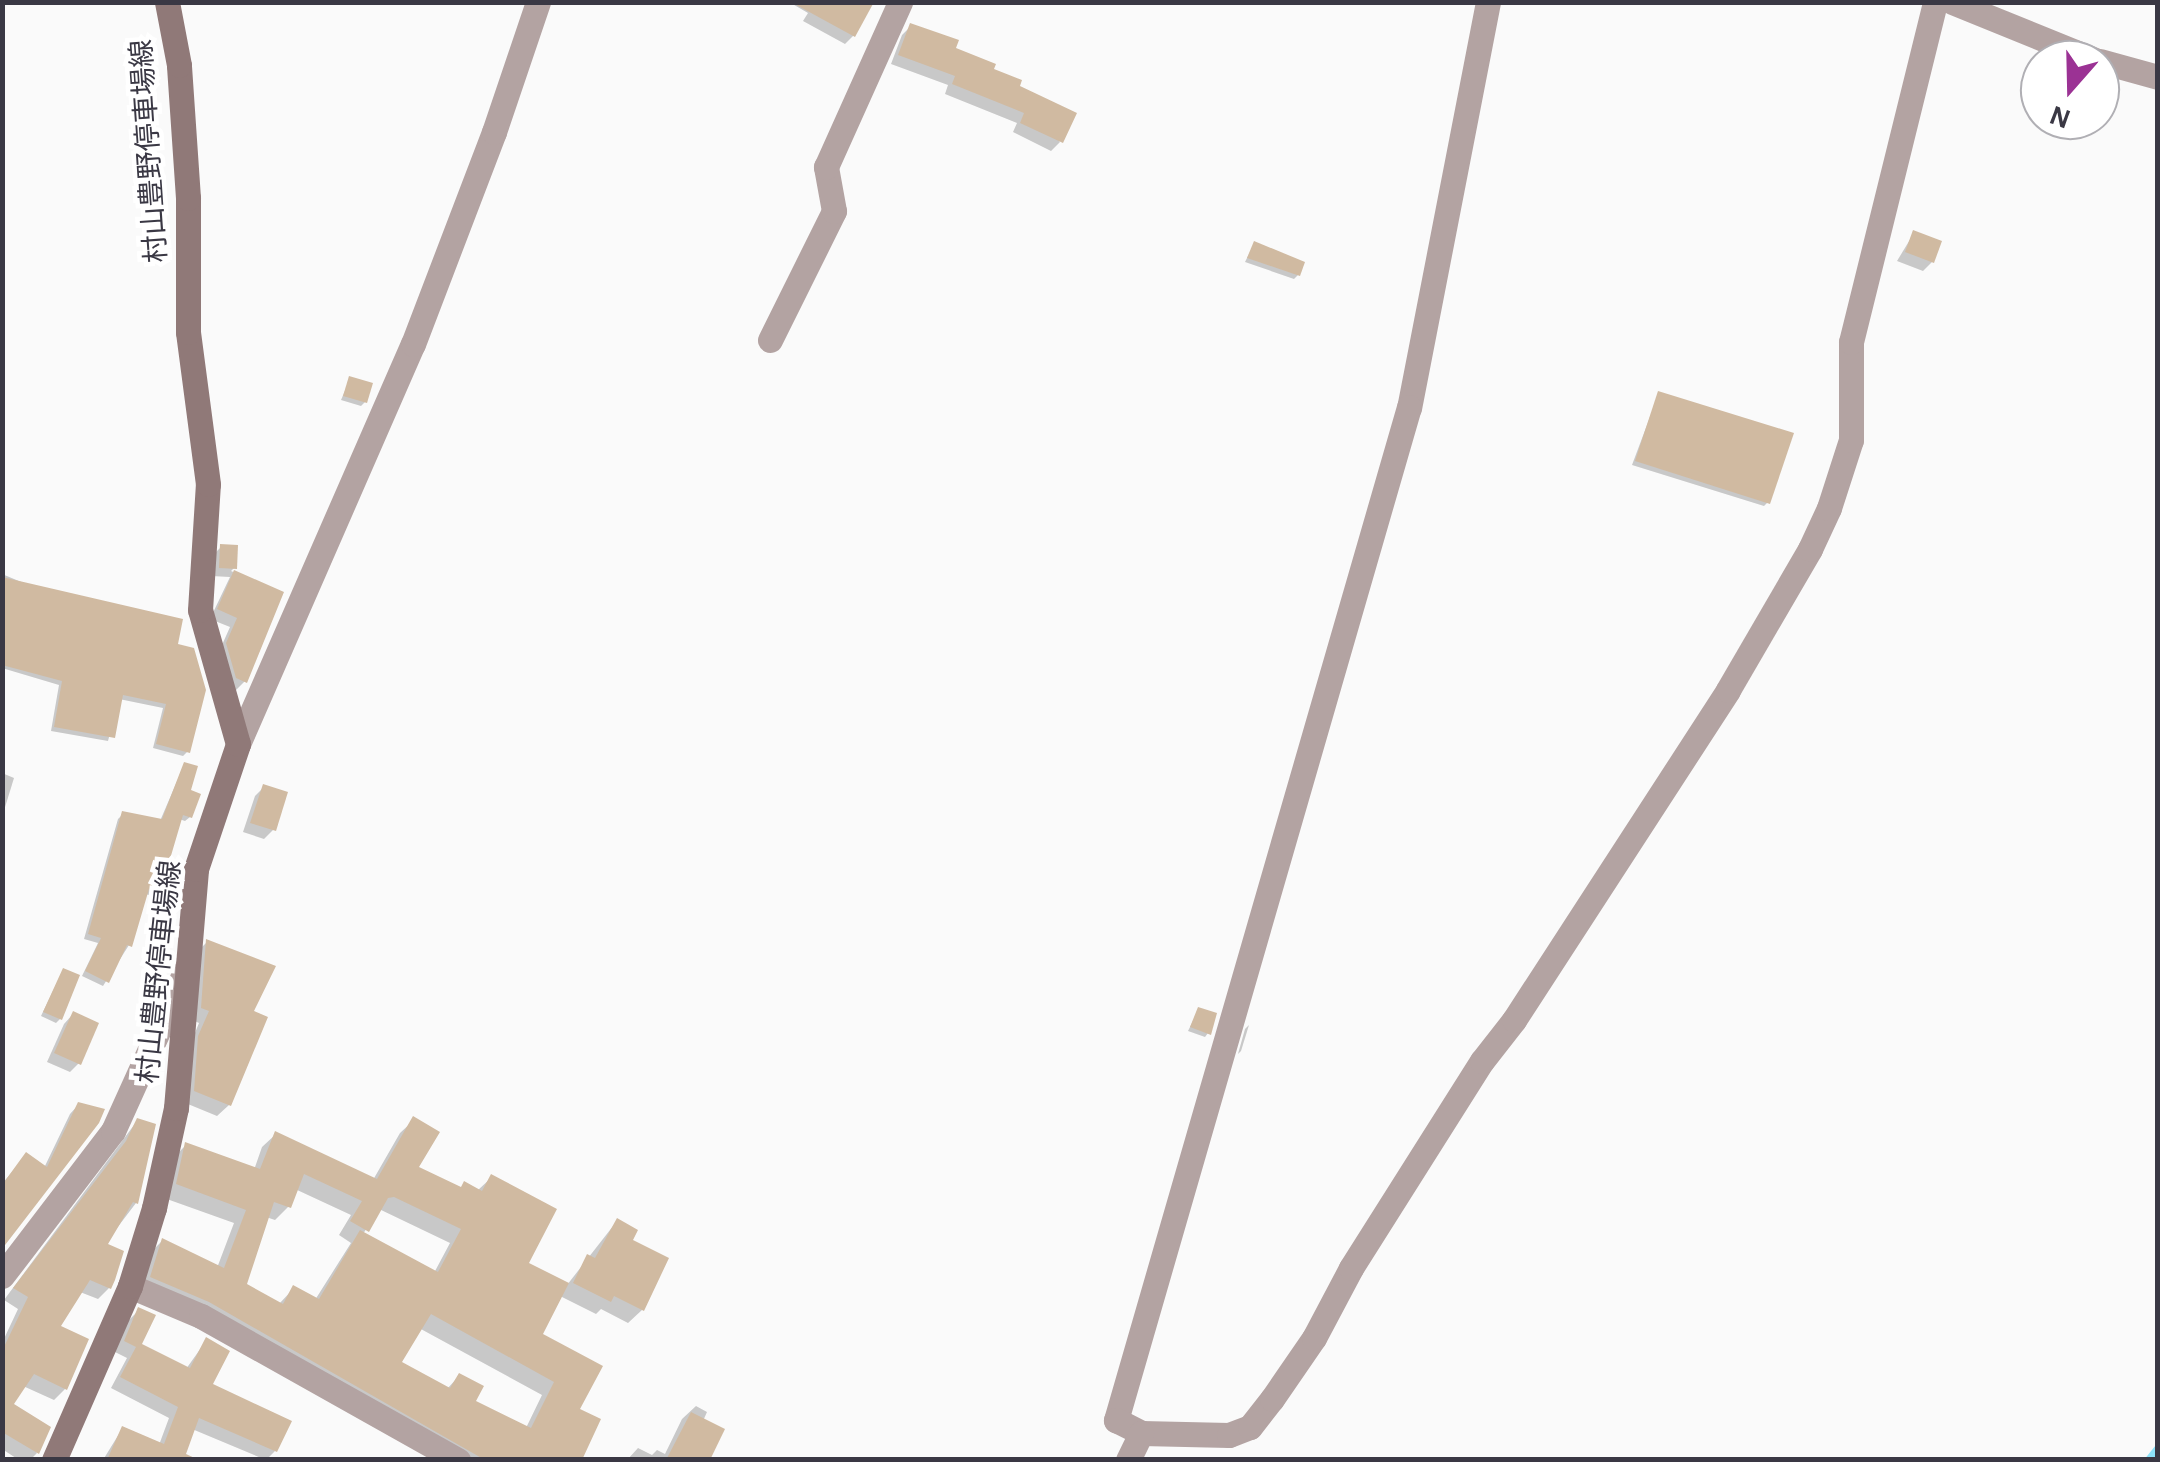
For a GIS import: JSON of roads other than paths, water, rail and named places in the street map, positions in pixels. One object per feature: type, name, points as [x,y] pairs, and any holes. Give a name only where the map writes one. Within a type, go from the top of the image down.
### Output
[{"type":"main road","name":"村山豊野停車場線","points":[[54,1460],[130,1286],[154,1208],[176,1108],[196,869],[238,744],[200,610],[208,484],[188,332],[188,198],[179,65],[167,2]]},
{"type":"street","points":[[238,744],[412,344],[494,132],[538,2]]},
{"type":"street","points":[[770,340],[834,211],[826,168],[900,2]]},
{"type":"street","points":[[1488,2],[1408,408],[1116,1420],[1140,1433],[1229,1435],[1250,1427],[1272,1399],[1314,1338],[1351,1268],[1482,1061],[1728,690],[1810,549],[1829,508],[1851,440],[1851,342],[1935,2]]},
{"type":"street","points":[[1952,2],[2046,40]]},
{"type":"street","points":[[2120,67],[2158,77]]},
{"type":"street","points":[[2,1276],[113,1131],[187,967]]},
{"type":"street","points":[[130,1286],[201,1316],[458,1460]]},
{"type":"street","points":[[1128,1460],[1140,1433]]},
{"type":"waterway","points":[[2149,1460],[2158,1449]]}]
